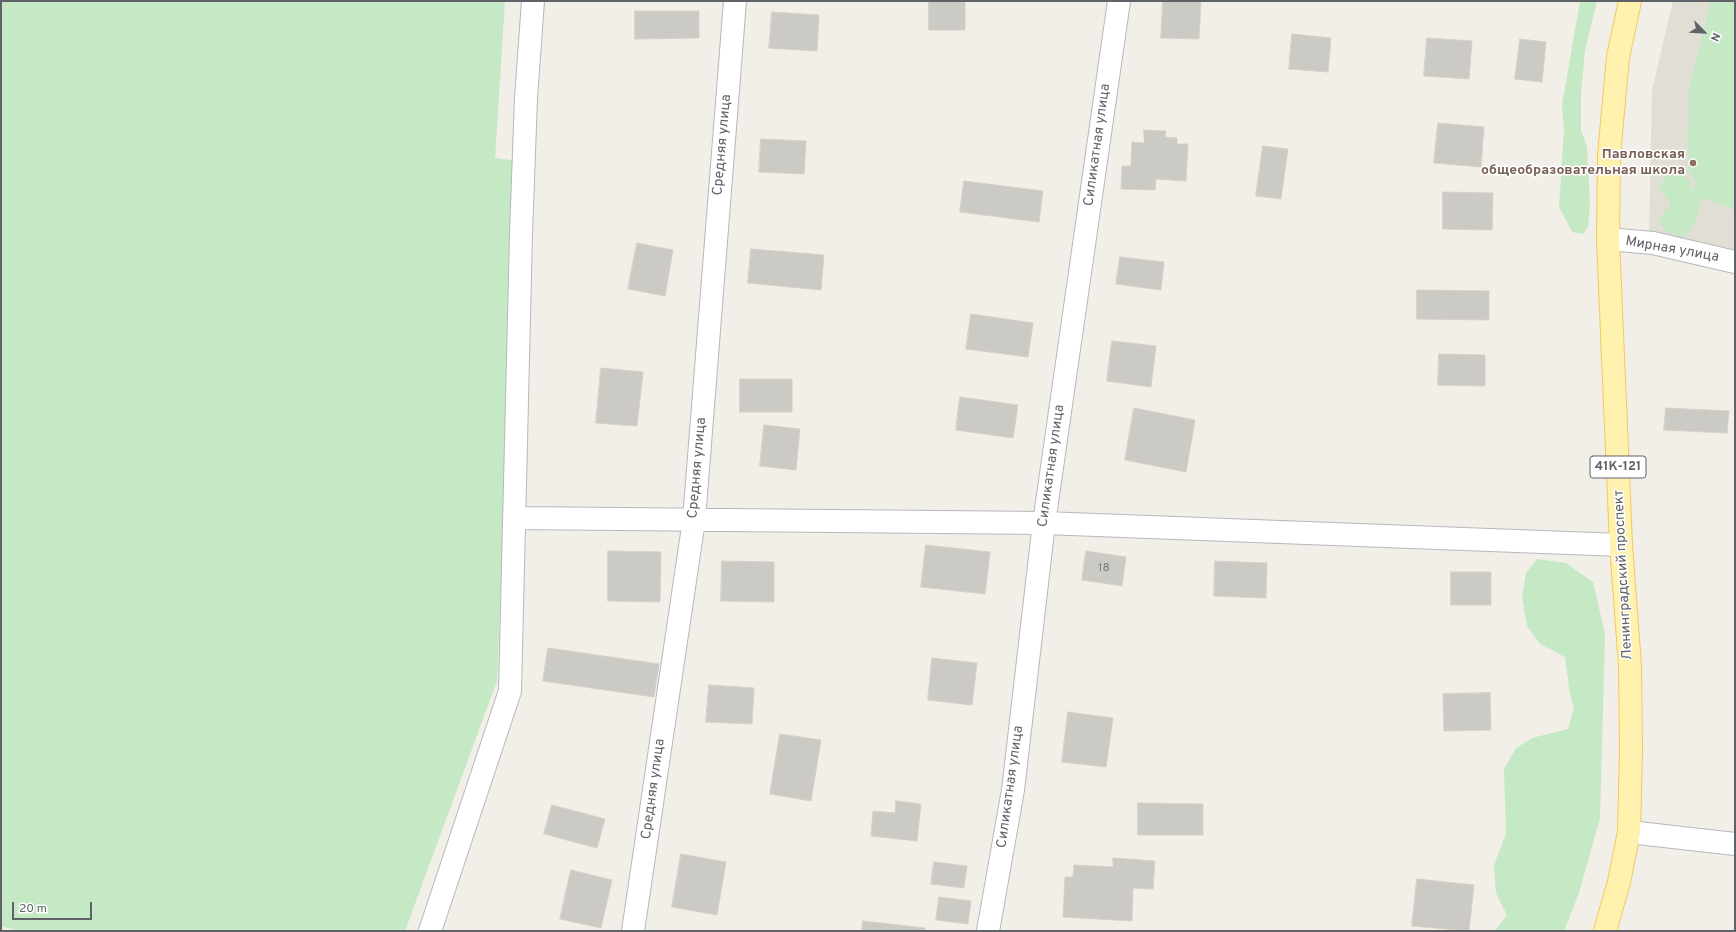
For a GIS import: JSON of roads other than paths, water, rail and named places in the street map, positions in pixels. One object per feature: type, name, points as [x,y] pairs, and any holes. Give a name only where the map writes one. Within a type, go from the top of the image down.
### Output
[{"type":"main road","name":"Ленинградский проспект","points":[[1605,931],[1619,882],[1629,832],[1631,750],[1630,666],[1621,545],[1608,239],[1609,155],[1618,57],[1630,1]]},
{"type":"street","points":[[430,931],[510,691],[521,234],[526,98],[533,1]]},
{"type":"street","name":"Средняя улица","points":[[633,931],[694,520],[735,1]]},
{"type":"street","name":"Силикатная улица","points":[[988,931],[1013,790],[1044,523],[1119,1]]},
{"type":"street","name":"Мирная улица","points":[[1608,239],[1653,244],[1735,262]]},
{"type":"street","points":[[514,518],[1044,523],[1621,545]]},
{"type":"street","points":[[1629,832],[1735,844]]},
{"type":"place","name":"Павловская общеобразовательная школа","points":[[1693,163]]}]
